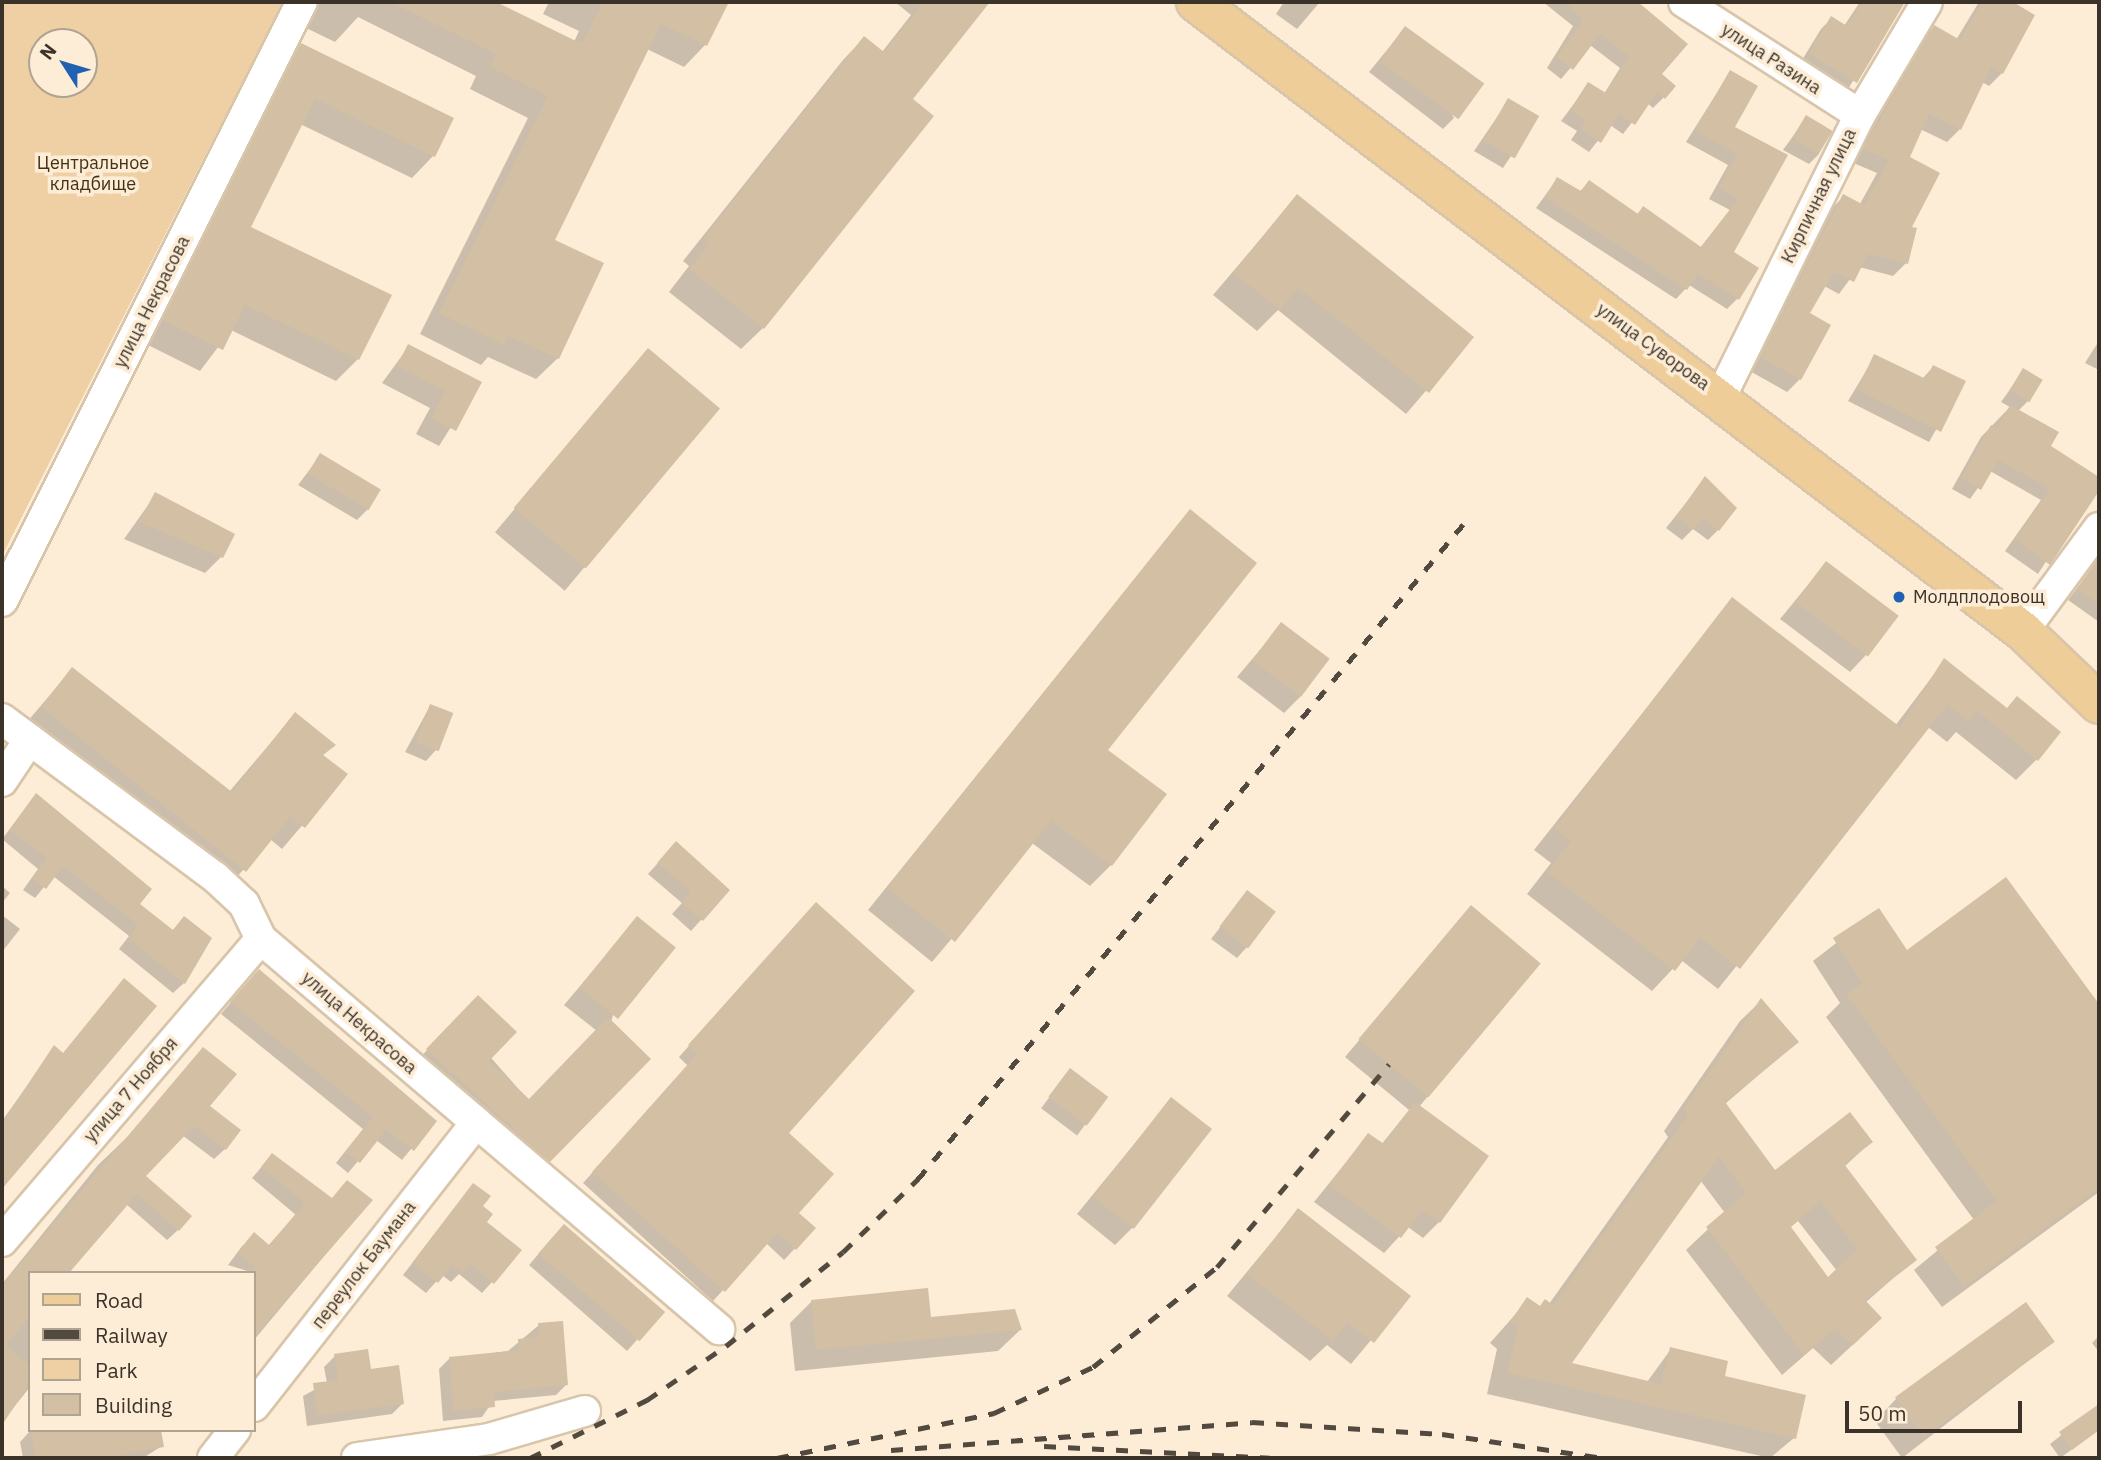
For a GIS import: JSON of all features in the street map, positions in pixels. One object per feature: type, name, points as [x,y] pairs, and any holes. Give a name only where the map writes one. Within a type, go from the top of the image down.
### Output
[{"type":"main road","name":"улица Суворова","points":[[1196,2],[1721,396],[2023,631],[2099,704]]},
{"type":"street","name":"улица Некрасова","points":[[2,601],[302,2]]},
{"type":"street","name":"улица Разина","points":[[1684,2],[1860,115]]},
{"type":"street","name":"Кирпичная улица","points":[[1721,396],[1860,115],[1927,2]]},
{"type":"street","points":[[2023,631],[2099,528]]},
{"type":"street","name":"улица Некрасова","points":[[2,719],[215,877],[244,904],[261,939],[719,1329]]},
{"type":"street","points":[[2,782],[30,739]]},
{"type":"street","name":"улица 7 Ноября","points":[[2,1241],[261,939]]},
{"type":"street","name":"переулок Баумана","points":[[256,1403],[476,1123]]},
{"type":"street","points":[[357,1458],[489,1439],[585,1411]]},
{"type":"street","points":[[214,1458],[234,1432]]},
{"type":"green space","name":"Центральное кладбище","points":[[2,2],[283,2],[2,556]]},
{"type":"building","points":[[390,2],[496,2],[582,44],[603,2],[729,2],[707,46],[661,24],[555,240],[604,263],[559,359],[508,336],[504,345],[439,313],[548,96],[490,67],[496,54]]},
{"type":"building","points":[[924,2],[990,2],[913,99],[934,116],[764,329],[689,269],[709,244],[703,239],[864,36],[884,52]]},
{"type":"building","points":[[1566,2],[1638,2],[1688,44],[1662,74],[1676,86],[1665,99],[1657,92],[1635,125],[1619,114],[1601,143],[1580,129],[1586,120],[1570,110],[1588,82],[1606,93],[1629,57],[1600,34],[1573,70],[1556,57],[1583,21]]},
{"type":"building","points":[[1862,2],[1905,2],[1857,83],[1809,54],[1831,16],[1847,26]]},
{"type":"building","points":[[1982,2],[2013,2],[2035,15],[2003,74],[1991,67],[1961,130],[1929,114],[1910,157],[1940,173],[1912,227],[1917,228],[1908,264],[1868,254],[1854,282],[1834,272],[1810,313],[1831,325],[1801,380],[1760,357],[1843,194],[1864,205],[1889,160],[1863,149],[1934,25],[1960,40]]},
{"type":"building","points":[[1405,26],[1484,84],[1458,119],[1379,62]]},
{"type":"building","points":[[301,43],[454,118],[435,157],[315,99],[251,227],[392,295],[359,360],[245,305],[223,350],[162,320]]},
{"type":"building","points":[[1730,70],[1758,86],[1735,127],[1788,155],[1734,252],[1759,268],[1739,300],[1698,274],[1687,290],[1545,198],[1557,177],[1581,191],[1589,180],[1638,214],[1643,206],[1701,247],[1738,199],[1718,188],[1737,154],[1695,131]]},
{"type":"building","points":[[1508,98],[1539,116],[1515,158],[1484,140]]},
{"type":"building","points":[[1806,115],[1833,131],[1819,154],[1792,138]]},
{"type":"building","points":[[1297,194],[1474,337],[1429,393],[1298,288],[1280,310],[1233,273]]},
{"type":"building","points":[[408,344],[482,382],[456,431],[431,418],[445,391],[397,366]]},
{"type":"building","points":[[648,348],[720,408],[586,569],[514,508]]},
{"type":"building","points":[[1874,354],[1926,379],[1933,365],[1966,381],[1941,432],[1857,390]]},
{"type":"building","points":[[2023,368],[2043,380],[2029,402],[2010,390]]},
{"type":"building","points":[[2010,405],[2059,432],[2051,446],[2099,477],[2099,491],[2050,565],[2015,539],[2050,489],[1998,460],[1981,490],[1961,478],[1991,425],[1997,428]]},
{"type":"building","points":[[320,453],[381,490],[368,510],[308,474]]},
{"type":"building","points":[[1705,476],[1737,508],[1719,531],[1703,518],[1694,530],[1676,517]]},
{"type":"building","points":[[155,492],[235,534],[223,558],[139,522]]},
{"type":"building","points":[[1190,509],[1257,563],[1108,750],[1167,794],[1112,866],[1051,821],[955,942],[887,888]]},
{"type":"building","points":[[2099,557],[2099,605],[2077,589]]},
{"type":"building","points":[[1826,561],[1899,616],[1868,656],[1795,602]]},
{"type":"building","points":[[1732,597],[1900,727],[1944,658],[2007,708],[2017,696],[2061,732],[2038,761],[1977,711],[1969,722],[1947,705],[1740,969],[1700,938],[1675,971],[1547,872],[1571,841],[1554,828]]},
{"type":"building","points":[[1281,622],[1330,659],[1301,697],[1252,660]]},
{"type":"building","points":[[72,667],[232,792],[295,712],[336,745],[323,755],[348,774],[305,828],[290,817],[246,872],[41,707]]},
{"type":"building","points":[[430,704],[453,713],[439,751],[415,742]]},
{"type":"building","points":[[36,793],[152,889],[140,904],[173,930],[184,916],[212,938],[185,984],[128,938],[138,925],[63,866],[46,889],[32,878],[47,858],[9,830]]},
{"type":"building","points":[[676,841],[730,890],[703,921],[681,903],[691,891],[657,863]]},
{"type":"building","points":[[2006,877],[2099,1004],[2099,1188],[1964,1287],[1935,1247],[1997,1201],[1846,994],[1862,983],[1833,938],[1879,908],[1907,950]]},
{"type":"building","points":[[1247,890],[1276,912],[1248,948],[1219,927]]},
{"type":"building","points":[[816,902],[915,991],[789,1133],[834,1174],[799,1213],[816,1228],[796,1250],[777,1233],[725,1292],[592,1172],[697,1054],[688,1045]]},
{"type":"building","points":[[1471,905],[1541,963],[1428,1098],[1359,1039]]},
{"type":"building","points":[[637,916],[676,947],[618,1019],[579,987]]},
{"type":"building","points":[[259,969],[437,1121],[414,1151],[386,1130],[360,1163],[345,1152],[373,1117],[230,1002]]},
{"type":"building","points":[[124,978],[157,1006],[2,1189],[2,1123],[54,1045],[63,1053]]},
{"type":"building","points":[[478,995],[517,1032],[489,1061],[529,1099],[608,1017],[651,1059],[550,1162],[426,1049]]},
{"type":"building","points":[[1761,998],[1799,1042],[1725,1102],[1775,1170],[1850,1112],[1873,1142],[1844,1164],[1917,1260],[1865,1300],[1882,1318],[1853,1345],[1835,1329],[1804,1355],[1706,1227],[1746,1193],[1719,1157],[1572,1363],[1661,1384],[1670,1347],[1728,1361],[1725,1376],[1806,1395],[1796,1439],[1507,1373],[1518,1327],[1510,1322],[1527,1297],[1540,1306],[1545,1299],[1553,1305],[1688,1115],[1684,1109]],"holes":[[[1820,1201],[1857,1249],[1828,1277],[1791,1227]]]},
{"type":"building","points":[[203,1047],[237,1074],[210,1106],[241,1130],[226,1150],[194,1126],[146,1176],[192,1216],[179,1231],[137,1194],[71,1271],[28,1271],[28,1318],[6,1346],[28,1363],[28,1386],[2,1425],[2,1285]]},
{"type":"building","points":[[1070,1068],[1108,1097],[1087,1126],[1048,1097]]},
{"type":"building","points":[[1171,1097],[1212,1129],[1134,1229],[1093,1197]]},
{"type":"building","points":[[1415,1102],[1489,1156],[1440,1223],[1422,1210],[1401,1238],[1329,1185],[1368,1133],[1384,1144]]},
{"type":"building","points":[[272,1153],[332,1198],[347,1180],[373,1200],[256,1335],[256,1271],[254,1266],[237,1253],[254,1232],[269,1245],[305,1203],[261,1167]]},
{"type":"building","points":[[473,1183],[491,1196],[483,1206],[493,1214],[487,1222],[522,1250],[494,1284],[470,1264],[463,1273],[452,1265],[438,1283],[412,1263]]},
{"type":"building","points":[[1298,1208],[1411,1296],[1374,1343],[1347,1323],[1333,1341],[1247,1274]]},
{"type":"building","points":[[564,1224],[665,1312],[640,1341],[538,1253]]},
{"type":"building","points":[[928,1288],[931,1317],[1015,1309],[1022,1330],[816,1350],[811,1300]]},
{"type":"building","points":[[2026,1302],[2055,1342],[1924,1437],[1895,1397]]},
{"type":"building","points":[[563,1321],[568,1385],[494,1392],[495,1407],[453,1411],[449,1357],[519,1350],[518,1339],[539,1337],[538,1323]]},
{"type":"building","points":[[368,1349],[371,1369],[399,1365],[404,1404],[317,1416],[313,1383],[338,1380],[334,1354]]},
{"type":"building","points":[[2099,1404],[2099,1430],[2072,1450],[2059,1432]]},
{"type":"building","points":[[30,1432],[161,1432],[164,1447],[103,1458],[35,1458]]},
{"type":"railway","points":[[530,1458],[647,1400],[726,1346],[843,1252],[918,1179],[1466,521]]},
{"type":"railway","points":[[777,1458],[994,1413],[1093,1367],[1217,1267],[1389,1064]]},
{"type":"railway","points":[[891,1450],[1252,1422],[1442,1434],[1603,1458]]},
{"type":"railway","points":[[1044,1446],[1270,1458]]},
{"type":"place","name":"Молдплодовощ","points":[[1899,597]]}]
